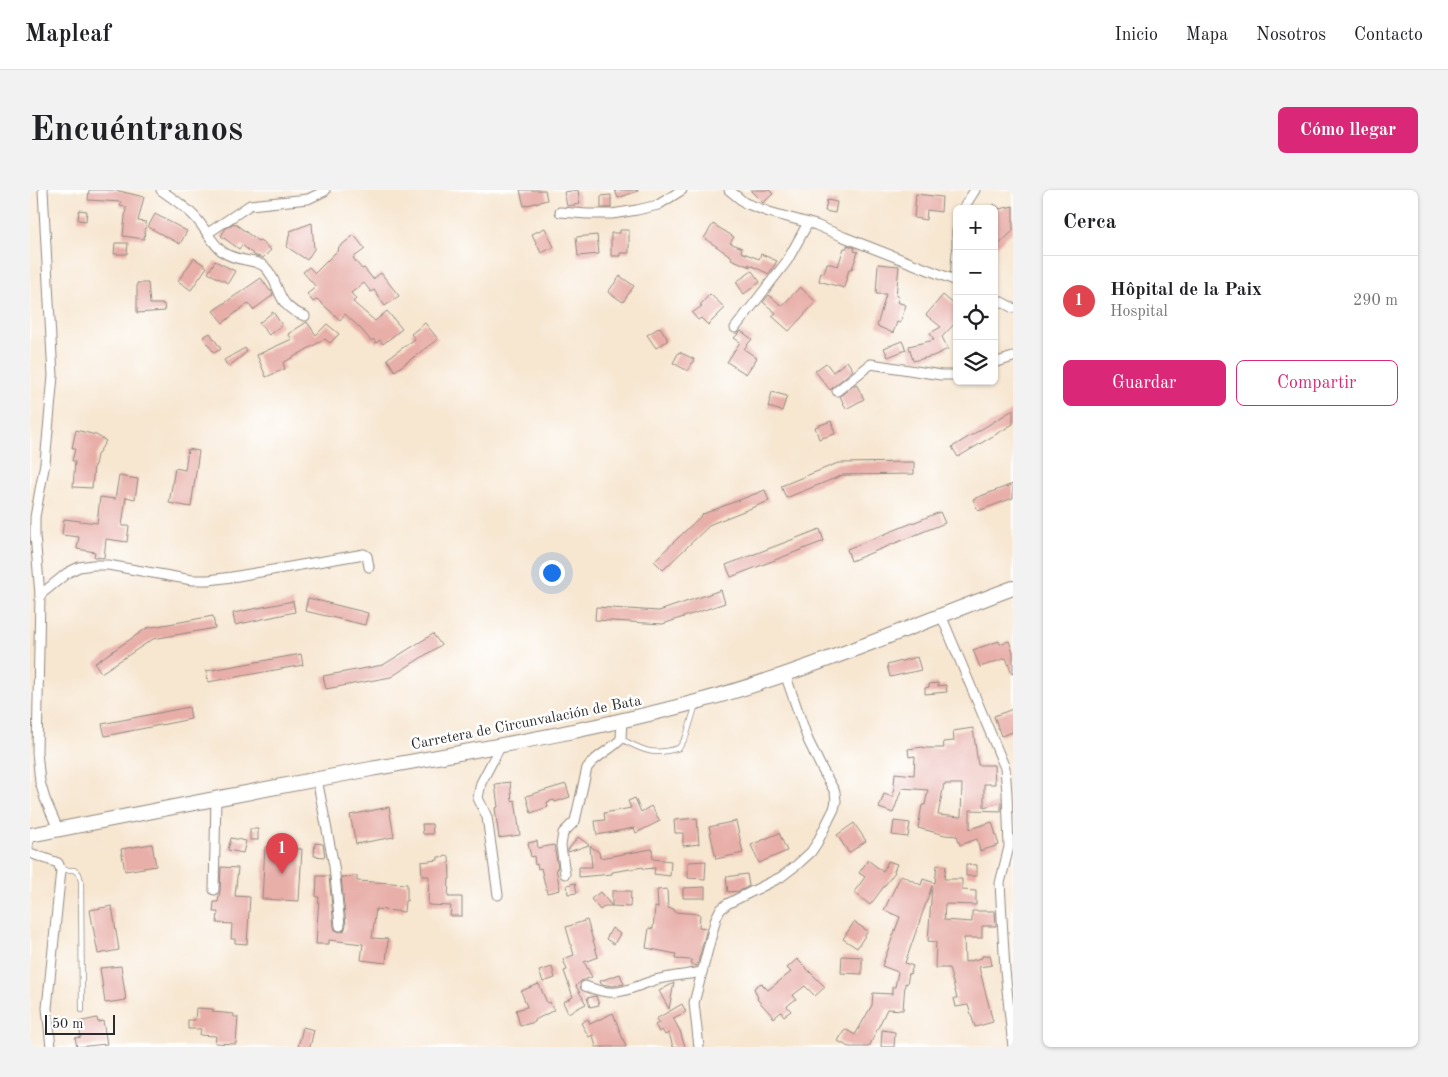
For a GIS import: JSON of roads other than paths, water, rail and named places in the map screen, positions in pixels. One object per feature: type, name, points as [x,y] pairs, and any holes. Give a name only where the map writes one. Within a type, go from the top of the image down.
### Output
[{"type":"main road","name":"Carretera de Circunvalación de Bata","points":[[30,835],[501,745],[697,702],[786,674],[1013,588]]},
{"type":"street","points":[[43,190],[53,376],[45,463],[35,517],[40,596],[37,752],[40,782],[45,800],[58,829]]},
{"type":"street","points":[[161,190],[192,214],[218,248],[231,258],[258,263],[264,266],[282,300],[296,313],[305,316]]},
{"type":"street","points":[[560,212],[612,214],[637,210],[658,205],[682,190]]},
{"type":"street","points":[[729,190],[745,203],[808,222],[953,280]]},
{"type":"street","points":[[966,205],[975,190]]},
{"type":"street","points":[[208,233],[250,205],[308,199],[325,191]]},
{"type":"street","points":[[735,328],[787,261],[808,222]]},
{"type":"street","points":[[998,300],[1013,308]]},
{"type":"street","points":[[998,362],[1013,357]]},
{"type":"street","points":[[837,391],[871,364],[941,376],[953,375]]},
{"type":"street","points":[[40,596],[67,573],[79,567],[93,565],[108,565],[192,580],[232,578],[364,554],[367,556],[369,567]]},
{"type":"street","points":[[941,615],[1003,761],[1011,829],[1000,883],[1005,970],[1013,1047]]},
{"type":"street","points":[[699,1047],[694,1003],[716,918],[720,910],[727,904],[781,877],[811,852],[818,843],[836,801],[835,792],[808,740],[786,674]]},
{"type":"street","points":[[565,874],[561,846],[563,833],[575,821],[587,768],[591,762],[614,747],[621,739],[622,719]]},
{"type":"street","points":[[498,895],[487,817],[478,798],[481,783],[501,745]]},
{"type":"street","points":[[317,779],[334,866],[340,926]]},
{"type":"street","points":[[214,890],[216,798]]},
{"type":"street","points":[[30,853],[58,863],[61,870],[48,1008],[51,1047]]},
{"type":"street","points":[[586,986],[601,992],[627,991],[652,981],[702,972]]},
{"type":"lane","points":[[621,739],[644,750],[663,753],[679,748],[686,737],[697,702]]},
{"type":"lane","points":[[30,835],[30,853]]},
{"type":"lane","points":[[61,870],[74,870],[80,874],[82,1010]]},
{"type":"place","name":"Hôpital de la Paix","points":[[282,874]]}]
